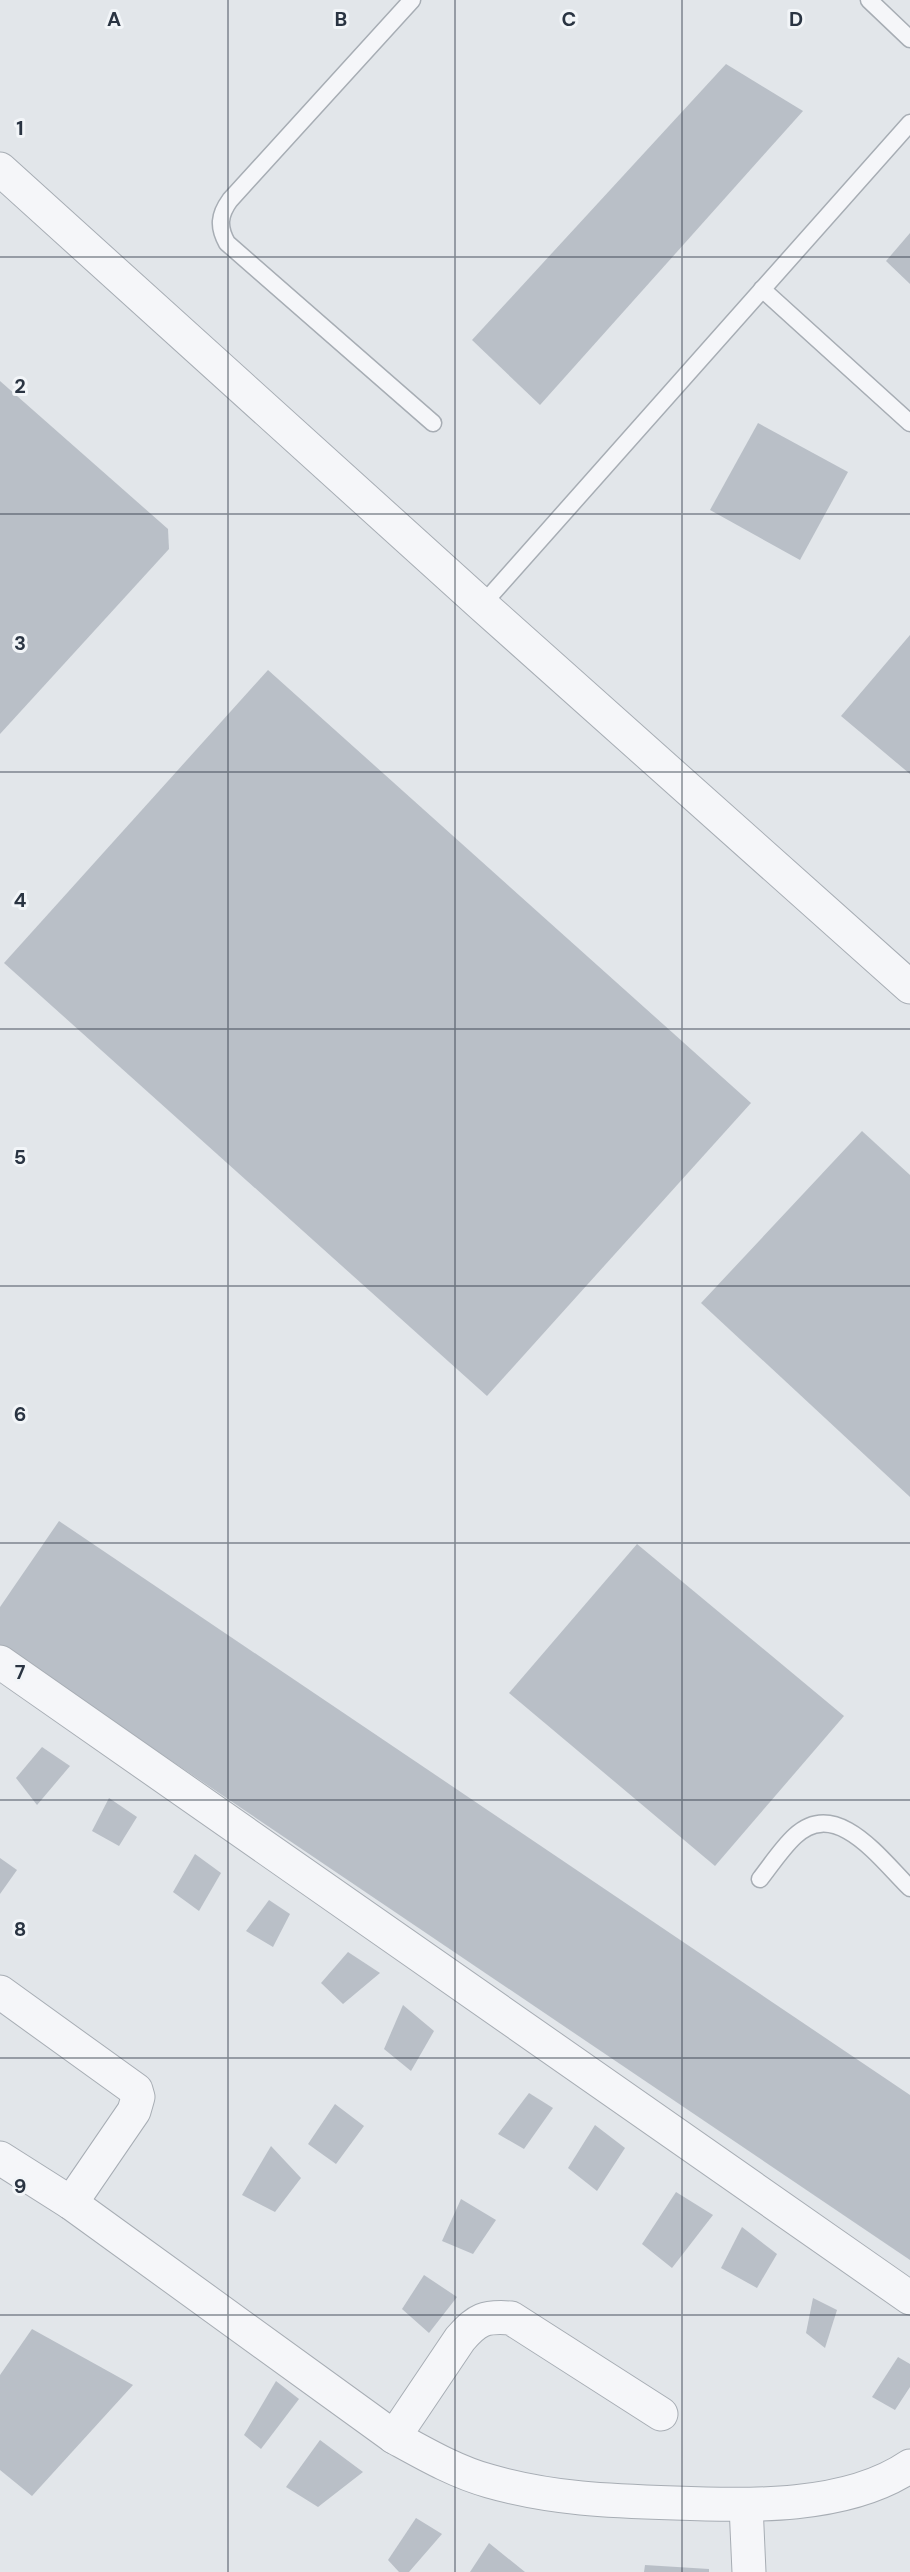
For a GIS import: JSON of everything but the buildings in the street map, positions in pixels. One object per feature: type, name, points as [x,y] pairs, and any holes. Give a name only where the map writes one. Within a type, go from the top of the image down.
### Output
[{"type":"street","points":[[0,169],[482,605],[910,987]]},
{"type":"street","points":[[0,1662],[910,2298]]},
{"type":"street","points":[[0,1992],[136,2090],[138,2097],[134,2110],[71,2203]]},
{"type":"street","points":[[0,2158],[71,2203],[394,2437],[439,2462],[486,2480],[536,2493],[587,2500],[746,2505],[824,2497],[865,2487],[910,2466]]},
{"type":"street","points":[[394,2437],[460,2339],[473,2324],[491,2317],[511,2318],[661,2414]]},
{"type":"street","points":[[746,2505],[749,2572]]},
{"type":"lane","points":[[412,0],[230,200],[223,210],[220,221],[221,233],[227,243],[433,423]]},
{"type":"lane","points":[[869,0],[910,39]]},
{"type":"lane","points":[[482,605],[910,123]]},
{"type":"lane","points":[[762,290],[910,423]]},
{"type":"lane","points":[[760,1879],[794,1836],[807,1827],[836,1824],[850,1830],[910,1888]]}]
